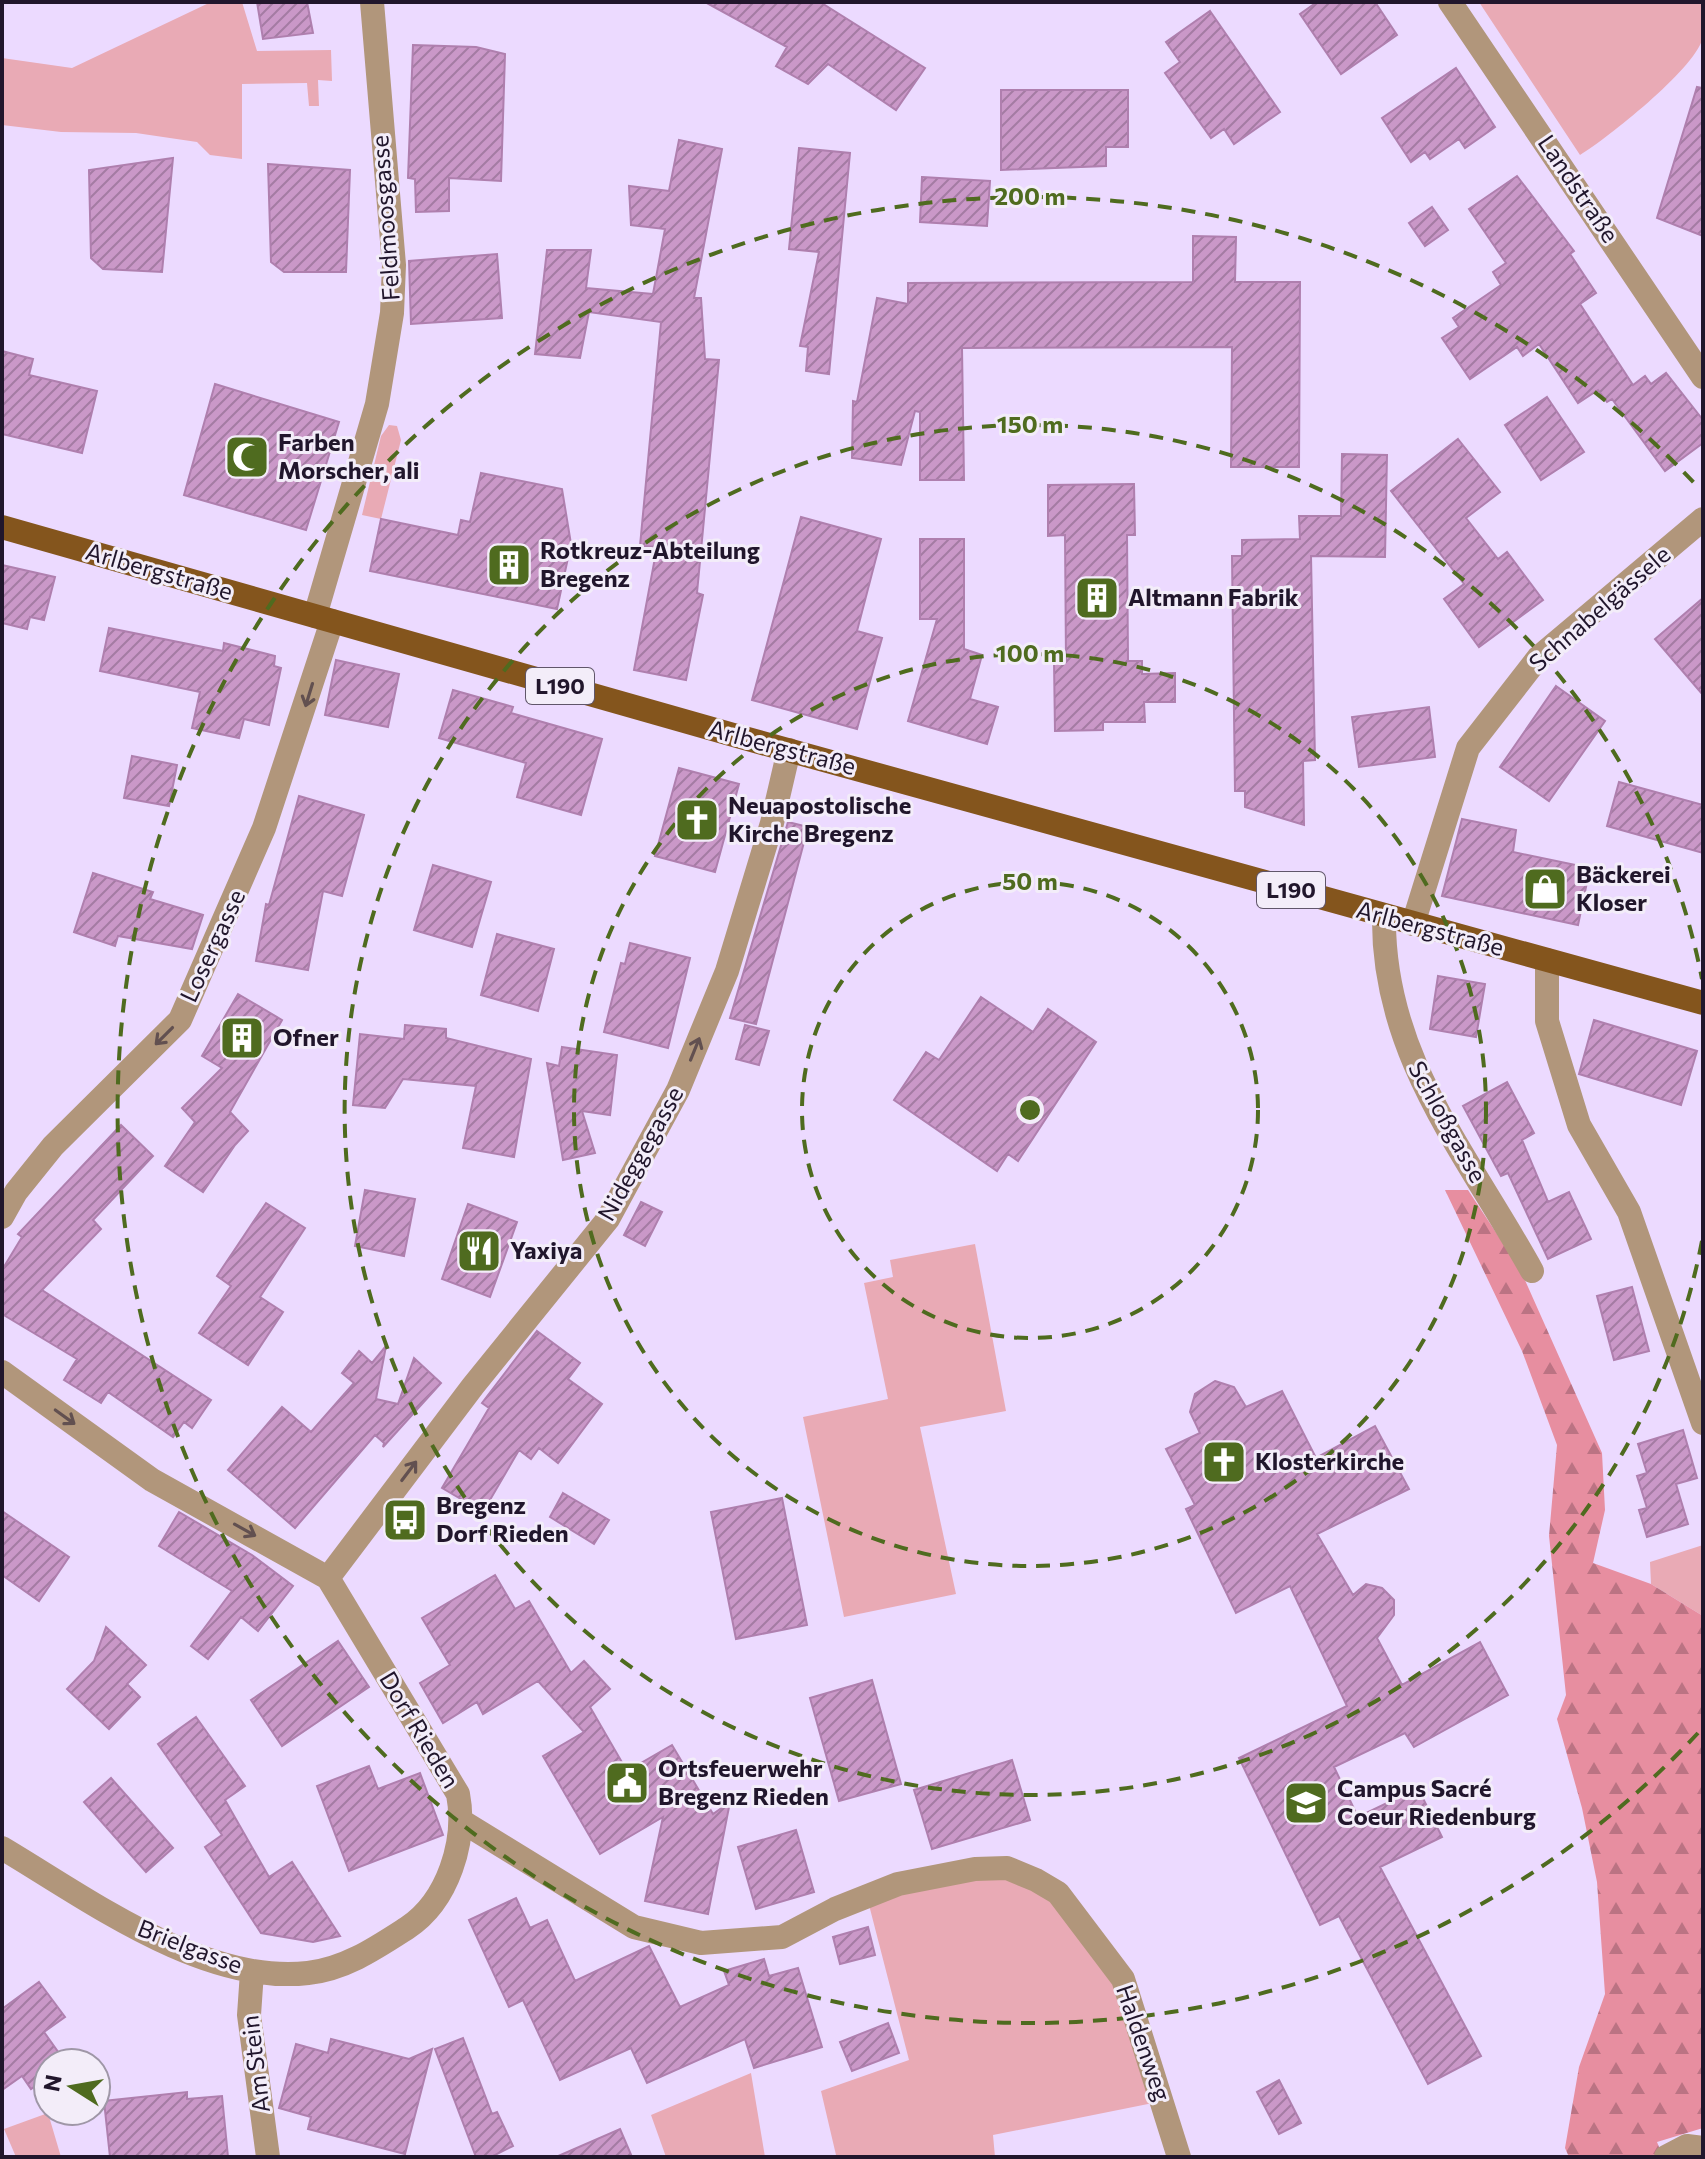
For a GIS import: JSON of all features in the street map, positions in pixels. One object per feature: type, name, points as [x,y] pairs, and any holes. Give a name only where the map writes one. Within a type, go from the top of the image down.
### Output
[{"type":"main road","name":"Arlbergstraße","points":[[2,527],[789,750],[1703,1003]]},
{"type":"street","name":"Feldmoosgasse","points":[[324,618],[377,404],[392,313],[394,265],[372,2]]},
{"type":"street","name":"Landstraße","points":[[1450,2],[1703,377]]},
{"type":"street","name":"Schnabelgässele","points":[[1413,924],[1468,748],[1538,658],[1703,519]]},
{"type":"street","name":"Losergasse","points":[[2,1217],[16,1192],[53,1146],[180,1020],[264,828],[324,618]]},
{"type":"street","name":"Nideggegasse","points":[[328,1578],[473,1386],[608,1219],[678,1090],[727,971],[783,783],[789,750]]},
{"type":"street","name":"Schloßgasse","points":[[1384,916],[1390,999],[1411,1059],[1439,1117],[1532,1271]]},
{"type":"street","points":[[1547,960],[1547,1021],[1579,1125],[1629,1212],[1703,1423]]},
{"type":"street","name":"Dorf Rieden","points":[[2,1372],[152,1480],[328,1578],[458,1794],[463,1822]]},
{"type":"street","name":"Haldenweg","points":[[463,1822],[634,1927],[701,1943],[782,1937],[835,1909],[898,1884],[975,1869],[1007,1868],[1058,1893],[1123,1979],[1179,2157]]},
{"type":"street","name":"Brielgasse","points":[[2,1848],[140,1929],[187,1952],[252,1972],[308,1973],[361,1958],[424,1917],[447,1878],[463,1822]]},
{"type":"street","name":"Am Stein","points":[[252,1972],[249,2015],[268,2157]]},
{"type":"street","points":[[1668,2156],[1687,2146],[1703,2148]]},
{"type":"shaded area","points":[[211,2],[242,2],[257,51],[331,50],[332,81],[318,80],[319,106],[309,106],[307,83],[242,84],[242,159],[210,155],[197,142],[136,133],[61,132],[2,125],[2,58],[72,68]]},
{"type":"shaded area","points":[[1479,2],[1703,2],[1703,36],[1695,53],[1667,85],[1629,119],[1580,155]]},
{"type":"shaded area","points":[[389,425],[397,426],[401,440],[381,519],[362,515],[381,436]]},
{"type":"shaded area","points":[[975,1244],[1006,1411],[920,1427],[956,1594],[844,1617],[803,1417],[888,1399],[864,1283],[893,1277],[890,1260]]},
{"type":"shaded area","points":[[1703,1545],[1703,1616],[1651,1584],[1650,1562]]},
{"type":"shaded area","points":[[975,1875],[1029,1884],[1060,1904],[1081,1926],[1114,1982],[1158,2102],[993,2135],[995,2157],[820,2157],[836,2155],[821,2091],[909,2060],[868,1901]]},
{"type":"shaded area","points":[[751,2073],[765,2157],[666,2157],[651,2115]]},
{"type":"shaded area","points":[[32,2119],[32,2127],[52,2127],[61,2157],[16,2157],[4,2129]]},
{"type":"green space","points":[[1445,1190],[1468,1190],[1520,1269],[1602,1453],[1605,1510],[1593,1563],[1651,1584],[1703,1616],[1703,2128],[1657,2142],[1663,2157],[1569,2157],[1565,2148],[1579,2067],[1605,1994],[1597,1882],[1582,1808],[1557,1719],[1566,1695],[1549,1536],[1557,1445],[1522,1351]]},
{"type":"building","points":[[257,2],[307,2],[313,33],[263,39]]},
{"type":"building","points":[[705,2],[820,2],[925,68],[896,110],[828,64],[808,84],[776,66],[787,47]]},
{"type":"building","points":[[1317,2],[1375,2],[1397,35],[1341,74],[1300,14]]},
{"type":"building","points":[[1210,11],[1280,112],[1234,144],[1224,129],[1211,138],[1165,73],[1180,62],[1166,42]]},
{"type":"building","points":[[413,45],[476,47],[505,54],[501,181],[449,178],[449,211],[416,212],[415,179],[408,178]]},
{"type":"building","points":[[1456,68],[1495,127],[1465,148],[1459,139],[1430,159],[1425,152],[1411,162],[1382,118]]},
{"type":"building","points":[[1697,87],[1703,88],[1703,236],[1657,218]]},
{"type":"building","points":[[1001,90],[1128,90],[1128,147],[1106,147],[1106,166],[1001,170]]},
{"type":"building","points":[[679,140],[722,149],[694,298],[701,298],[705,359],[719,360],[697,593],[703,595],[686,680],[634,670],[657,547],[640,546],[661,322],[589,312],[580,358],[535,354],[547,250],[591,250],[586,288],[653,294],[665,229],[631,225],[629,186],[669,191]]},
{"type":"building","points":[[799,148],[850,153],[829,374],[806,371],[808,347],[800,346],[819,252],[789,249]]},
{"type":"building","points":[[173,158],[162,272],[103,269],[91,258],[89,170]]},
{"type":"building","points":[[268,164],[350,170],[346,272],[284,272],[271,262]]},
{"type":"building","points":[[1517,176],[1574,251],[1570,254],[1596,293],[1580,304],[1633,385],[1645,376],[1651,384],[1666,373],[1703,420],[1703,443],[1665,471],[1612,399],[1607,402],[1598,390],[1578,403],[1539,344],[1523,356],[1517,347],[1470,379],[1442,338],[1459,327],[1453,318],[1501,285],[1493,272],[1506,263],[1469,209]]},
{"type":"building","points":[[922,177],[990,181],[987,226],[920,222]]},
{"type":"building","points":[[1432,207],[1448,230],[1425,246],[1409,223]]},
{"type":"building","points":[[1193,236],[1236,237],[1235,282],[1300,282],[1299,467],[1231,467],[1232,347],[962,348],[964,480],[920,480],[920,412],[915,411],[901,465],[852,458],[853,401],[857,402],[877,298],[908,304],[908,283],[1193,282]]},
{"type":"building","points":[[497,254],[502,318],[411,324],[409,261]]},
{"type":"building","points":[[2,351],[33,359],[29,375],[97,391],[82,453],[2,434]]},
{"type":"building","points":[[215,384],[339,422],[306,530],[184,495]]},
{"type":"building","points":[[1547,397],[1584,452],[1541,480],[1505,425]]},
{"type":"building","points":[[1458,439],[1500,492],[1466,518],[1498,559],[1507,552],[1543,600],[1479,647],[1444,599],[1464,584],[1391,491]]},
{"type":"building","points":[[1342,454],[1387,455],[1385,557],[1311,556],[1315,760],[1303,761],[1304,825],[1245,807],[1245,791],[1235,791],[1232,556],[1242,556],[1242,540],[1300,539],[1299,516],[1341,516]]},
{"type":"building","points":[[481,473],[562,489],[571,544],[557,609],[370,571],[381,519],[458,535],[461,520],[470,522]]},
{"type":"building","name":"Altmann Fabrik","points":[[1134,484],[1135,535],[1127,535],[1128,661],[1142,661],[1142,674],[1175,673],[1175,702],[1144,702],[1145,722],[1103,722],[1103,730],[1055,731],[1054,661],[1066,661],[1065,535],[1048,536],[1048,485]]},
{"type":"building","points":[[801,517],[881,539],[857,631],[882,638],[857,729],[752,700]]},
{"type":"building","points":[[920,539],[964,539],[964,649],[982,655],[970,699],[998,707],[987,744],[908,721],[937,619],[920,619]]},
{"type":"building","points":[[2,565],[55,577],[44,620],[30,617],[27,629],[2,623]]},
{"type":"building","points":[[1703,598],[1703,695],[1655,639]]},
{"type":"building","points":[[109,628],[223,651],[224,643],[275,656],[274,666],[281,668],[269,725],[244,719],[239,738],[192,728],[200,692],[100,671]]},
{"type":"building","points":[[336,660],[399,674],[388,727],[325,715]]},
{"type":"building","points":[[1556,686],[1605,721],[1549,801],[1500,767]]},
{"type":"building","points":[[453,690],[513,707],[511,713],[602,739],[581,815],[517,797],[526,763],[439,738]]},
{"type":"building","points":[[1429,707],[1435,757],[1359,767],[1352,717]]},
{"type":"building","points":[[132,756],[177,765],[169,806],[124,798]]},
{"type":"building","name":"Neuapostolische Kirche Bregenz","points":[[679,768],[739,784],[715,872],[655,856]]},
{"type":"building","points":[[1619,782],[1703,805],[1703,853],[1607,826]]},
{"type":"building","points":[[299,796],[364,815],[342,896],[323,891],[308,970],[256,961],[266,904],[269,905]]},
{"type":"building","points":[[1462,819],[1516,830],[1513,852],[1590,868],[1578,925],[1442,896]]},
{"type":"building","points":[[788,822],[808,827],[756,1024],[730,1018]]},
{"type":"building","points":[[433,865],[491,882],[472,947],[414,930]]},
{"type":"building","points":[[93,873],[153,892],[150,899],[203,915],[192,949],[118,936],[115,946],[74,932]]},
{"type":"building","points":[[497,934],[554,949],[538,1011],[481,995]]},
{"type":"building","points":[[630,943],[690,958],[668,1048],[604,1032],[621,963],[625,964]]},
{"type":"building","points":[[1438,976],[1485,984],[1476,1037],[1430,1029]]},
{"type":"building","points":[[238,994],[282,1020],[230,1112],[248,1131],[203,1192],[165,1166],[195,1122],[182,1108],[222,1068],[202,1056]]},
{"type":"building","points":[[981,997],[1033,1032],[1048,1009],[1096,1042],[1018,1161],[1008,1154],[997,1171],[894,1100],[926,1052],[939,1060]]},
{"type":"building","points":[[1594,1020],[1697,1051],[1681,1105],[1579,1074]]},
{"type":"building","points":[[405,1025],[446,1029],[446,1038],[531,1059],[514,1157],[463,1148],[476,1086],[403,1079],[385,1108],[353,1105],[360,1034],[404,1039]]},
{"type":"building","points":[[745,1025],[769,1031],[759,1065],[736,1059]]},
{"type":"building","points":[[562,1047],[617,1055],[610,1115],[582,1111],[595,1153],[563,1160],[547,1063],[559,1066]]},
{"type":"building","points":[[1507,1082],[1534,1133],[1522,1140],[1548,1202],[1569,1192],[1591,1239],[1548,1259],[1508,1173],[1501,1176],[1463,1106]]},
{"type":"building","points":[[121,1125],[153,1156],[93,1220],[101,1229],[42,1290],[211,1400],[192,1428],[184,1422],[173,1437],[108,1392],[101,1403],[64,1380],[77,1359],[2,1314],[2,1270],[22,1237],[18,1234]]},
{"type":"building","points":[[365,1190],[415,1199],[404,1256],[355,1246]]},
{"type":"building","points":[[641,1202],[662,1212],[645,1246],[624,1235]]},
{"type":"building","points":[[266,1203],[305,1228],[260,1297],[283,1312],[248,1365],[199,1333],[231,1286],[217,1276]]},
{"type":"building","name":"Yaxiya","points":[[468,1204],[517,1222],[490,1297],[442,1279]]},
{"type":"building","points":[[1632,1287],[1649,1351],[1614,1360],[1597,1296]]},
{"type":"building","points":[[537,1331],[580,1363],[568,1379],[602,1404],[558,1463],[539,1448],[531,1459],[519,1450],[483,1512],[442,1488],[489,1408],[482,1403]]},
{"type":"building","points":[[386,1346],[376,1399],[398,1404],[414,1358],[441,1383],[383,1447],[384,1443],[375,1435],[295,1528],[228,1470],[282,1407],[311,1432],[354,1383],[342,1373],[359,1351],[372,1363]]},
{"type":"building","points":[[1215,1381],[1234,1387],[1246,1407],[1282,1391],[1316,1458],[1375,1426],[1409,1489],[1317,1534],[1353,1595],[1366,1584],[1382,1588],[1394,1600],[1394,1615],[1377,1638],[1402,1685],[1480,1642],[1508,1695],[1414,1747],[1405,1733],[1334,1767],[1358,1817],[1418,1788],[1442,1837],[1380,1867],[1481,2056],[1428,2084],[1339,1916],[1320,1925],[1239,1758],[1347,1706],[1290,1586],[1236,1613],[1186,1509],[1195,1505],[1166,1449],[1200,1433],[1190,1412],[1195,1394]]},
{"type":"building","points":[[1683,1430],[1697,1478],[1676,1484],[1688,1524],[1647,1537],[1639,1510],[1647,1508],[1637,1476],[1647,1473],[1638,1444]]},
{"type":"building","points":[[563,1493],[609,1520],[594,1544],[550,1517]]},
{"type":"building","points":[[782,1498],[807,1625],[736,1639],[711,1512]]},
{"type":"building","points":[[2,1511],[69,1557],[39,1601],[2,1575]]},
{"type":"building","points":[[179,1512],[252,1555],[293,1586],[258,1631],[241,1617],[208,1659],[191,1646],[232,1591],[159,1546]]},
{"type":"building","points":[[495,1575],[515,1609],[529,1601],[571,1673],[584,1661],[610,1689],[590,1707],[627,1771],[672,1745],[713,1814],[730,1802],[708,1914],[645,1901],[663,1817],[600,1854],[543,1756],[584,1732],[538,1681],[483,1714],[477,1702],[443,1723],[420,1683],[450,1665],[422,1618]]},
{"type":"building","points":[[106,1627],[146,1665],[127,1684],[140,1697],[109,1729],[67,1689],[94,1661]]},
{"type":"building","points":[[338,1641],[369,1687],[282,1746],[251,1700]]},
{"type":"building","points":[[872,1680],[901,1784],[839,1801],[810,1698]]},
{"type":"building","points":[[196,1717],[245,1786],[225,1800],[269,1877],[292,1862],[340,1936],[313,1942],[261,1933],[205,1847],[222,1835],[158,1744]]},
{"type":"building","points":[[1012,1760],[1030,1820],[932,1849],[914,1790]]},
{"type":"building","points":[[369,1766],[378,1789],[420,1773],[443,1835],[349,1871],[317,1786]]},
{"type":"building","points":[[111,1778],[173,1848],[146,1872],[84,1802]]},
{"type":"building","points":[[796,1830],[814,1892],[756,1909],[738,1847]]},
{"type":"building","points":[[516,1898],[530,1928],[547,1920],[575,1981],[649,1946],[680,2007],[729,1985],[724,1971],[764,1959],[769,1976],[798,1968],[822,2047],[754,2068],[745,2039],[647,2083],[631,2048],[560,2080],[523,2000],[509,2007],[469,1920]]},
{"type":"building","points":[[868,1927],[875,1955],[840,1964],[833,1937]]},
{"type":"building","points":[[39,1982],[65,2017],[44,2032],[55,2047],[32,2047],[31,2089],[22,2076],[2,2090],[2,2009]]},
{"type":"building","points":[[888,2023],[899,2053],[852,2071],[840,2042]]},
{"type":"building","points":[[463,2038],[492,2114],[497,2112],[513,2146],[491,2157],[476,2157],[435,2049]]},
{"type":"building","points":[[331,2039],[409,2059],[432,2049],[405,2154],[308,2129],[311,2117],[279,2108],[296,2044],[328,2053]]},
{"type":"building","points":[[1279,2080],[1301,2123],[1279,2134],[1257,2092]]},
{"type":"building","points":[[187,2092],[187,2099],[222,2096],[228,2157],[110,2157],[107,2127],[112,2127],[112,2100]]},
{"type":"building","points":[[620,2129],[632,2157],[556,2157]]},
{"type":"place","name":"Farben Morscher, ali","points":[[247,457]]},
{"type":"place","name":"Rotkreuz-Abteilung Bregenz","points":[[509,565]]},
{"type":"place","name":"Altmann Fabrik","points":[[1097,598]]},
{"type":"place","name":"Neuapostolische Kirche Bregenz","points":[[697,820]]},
{"type":"place","name":"Bäckerei Kloser","points":[[1545,889]]},
{"type":"place","name":"Ofner","points":[[242,1038]]},
{"type":"place","name":"Yaxiya","points":[[479,1251]]},
{"type":"place","name":"Klosterkirche","points":[[1224,1462]]},
{"type":"place","name":"Bregenz Dorf Rieden","points":[[405,1520]]},
{"type":"place","name":"Ortsfeuerwehr Bregenz Rieden","points":[[627,1783]]},
{"type":"place","name":"Campus Sacré Coeur Riedenburg","points":[[1306,1803]]}]
